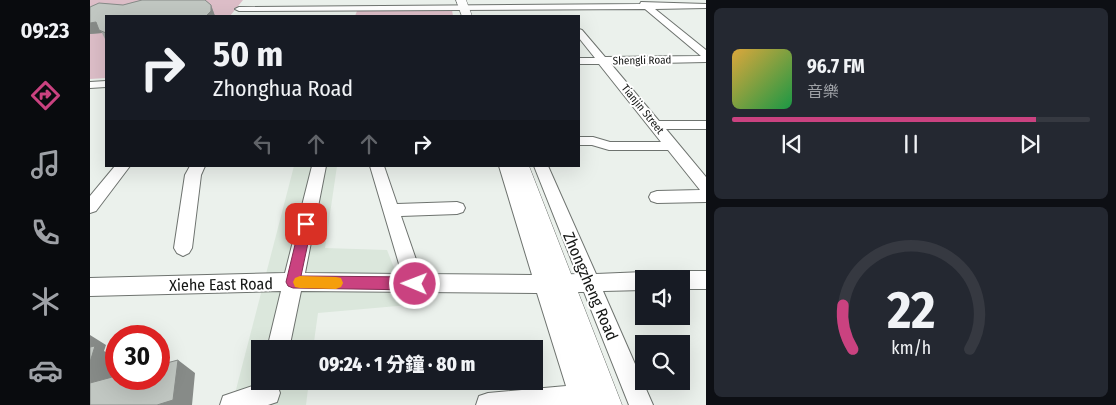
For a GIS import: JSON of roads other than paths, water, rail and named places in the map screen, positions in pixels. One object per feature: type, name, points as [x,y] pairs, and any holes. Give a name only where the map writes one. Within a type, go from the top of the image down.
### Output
[{"type":"main road","name":"Zhongzheng Road","points":[[520,167],[553,283],[607,405]]},
{"type":"street","points":[[234,15],[246,0]]},
{"type":"street","points":[[638,0],[706,57]]},
{"type":"street","points":[[239,9],[460,8],[474,4],[647,7],[706,6]]},
{"type":"street","points":[[555,4],[565,15]]},
{"type":"street","name":"Tianjin Street","points":[[580,33],[706,187]]},
{"type":"street","name":"Shengli Road","points":[[580,61],[706,57]]},
{"type":"street","points":[[90,85],[105,84]]},
{"type":"street","points":[[655,125],[706,125]]},
{"type":"street","points":[[580,141],[593,141],[609,146],[672,146]]},
{"type":"street","points":[[90,207],[122,167]]},
{"type":"street","points":[[183,248],[193,174],[197,167]]},
{"type":"street","points":[[280,340],[319,167]]},
{"type":"street","points":[[377,167],[415,284]]},
{"type":"street","name":"Zhongzheng Road","points":[[506,167],[553,283],[583,401]]},
{"type":"street","name":"Zhongzheng Road","points":[[541,167],[641,405]]},
{"type":"street","points":[[657,197],[706,196]]},
{"type":"street","points":[[391,210],[457,208]]},
{"type":"street","points":[[690,280],[706,280]]},
{"type":"street","name":"Xiehe East Road","points":[[91,289],[293,282],[415,284],[635,281]]},
{"type":"street","points":[[232,405],[268,393]]},
{"type":"street","points":[[488,405],[583,401]]}]
